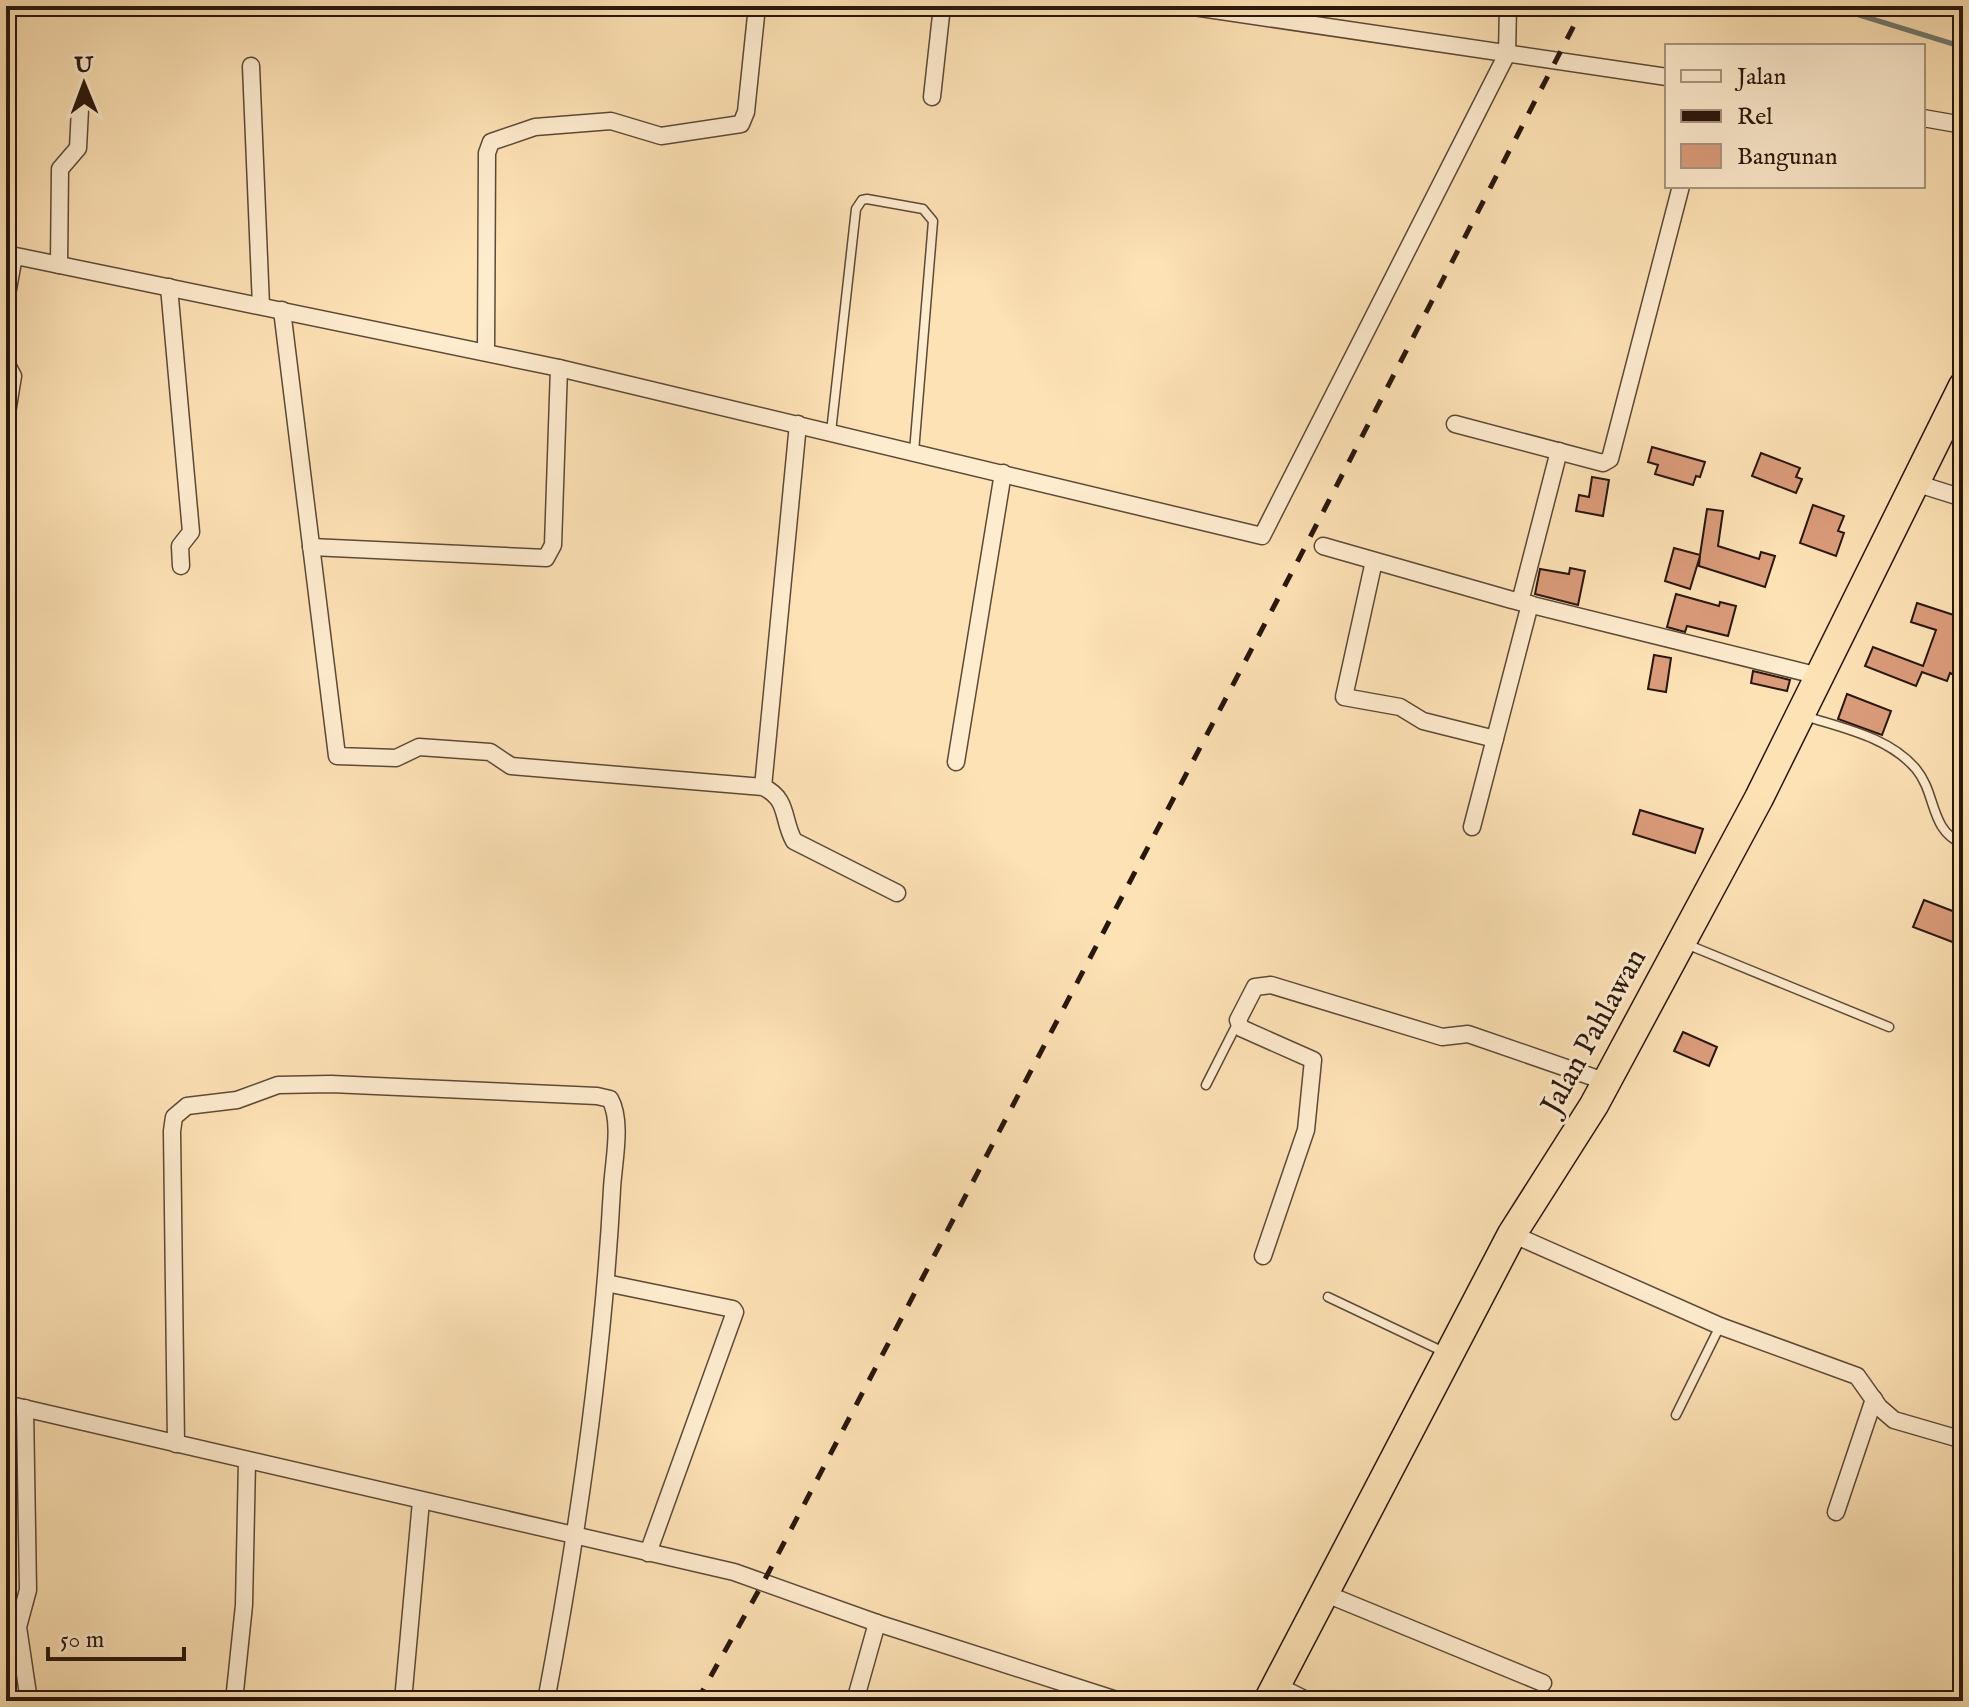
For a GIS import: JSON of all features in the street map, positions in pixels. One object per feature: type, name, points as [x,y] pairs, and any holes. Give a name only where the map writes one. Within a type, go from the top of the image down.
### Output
[{"type":"highway","name":"Jalan Pahlawan","points":[[1272,1693],[1512,1234],[1607,1082],[1682,942],[1801,714],[1963,386]]},
{"type":"street","points":[[486,352],[487,153],[491,142],[535,127],[611,121],[661,136],[741,124],[746,112],[757,6]]},
{"type":"street","points":[[932,97],[942,6]]},
{"type":"street","points":[[1187,6],[1665,77]]},
{"type":"street","points":[[6,300],[10,255],[559,368],[1262,536],[1507,54],[1508,6]]},
{"type":"street","points":[[251,66],[261,306]]},
{"type":"street","points":[[59,265],[60,169],[78,148],[80,109]]},
{"type":"street","points":[[1925,118],[1963,125]]},
{"type":"street","points":[[1455,424],[1603,463],[1610,459],[1680,188]]},
{"type":"street","points":[[169,287],[191,532],[180,546],[181,566]]},
{"type":"street","points":[[282,310],[337,756],[396,758],[419,747],[490,752],[511,766],[763,787],[778,796],[785,808],[794,841],[897,893]]},
{"type":"street","points":[[6,363],[13,376],[6,419]]},
{"type":"street","points":[[311,547],[546,558],[553,545],[559,368]]},
{"type":"street","points":[[763,787],[798,424]]},
{"type":"street","points":[[1472,827],[1495,739],[1559,451]]},
{"type":"street","points":[[956,762],[1003,473]]},
{"type":"street","points":[[1915,483],[1963,498]]},
{"type":"street","points":[[1323,546],[1525,603],[1819,676]]},
{"type":"street","points":[[1374,561],[1344,697],[1400,707],[1423,721],[1495,739]]},
{"type":"street","points":[[1263,1256],[1306,1130],[1313,1060],[1249,1032],[1237,1023],[1255,987],[1271,985],[1442,1037],[1468,1034],[1607,1082]]},
{"type":"street","points":[[176,1444],[172,1131],[174,1117],[187,1106],[237,1100],[278,1085],[331,1084],[606,1097],[613,1105],[615,1132],[606,1283],[577,1538],[546,1701]]},
{"type":"street","points":[[1512,1234],[1720,1326],[1857,1376],[1894,1420],[1963,1440]]},
{"type":"street","points":[[606,1283],[733,1309],[735,1312],[648,1553]]},
{"type":"street","points":[[1836,1512],[1874,1399]]},
{"type":"street","points":[[6,1404],[764,1581],[877,1623],[1120,1701]]},
{"type":"street","points":[[25,1408],[28,1590],[18,1627],[29,1701]]},
{"type":"street","points":[[234,1701],[244,1605],[247,1461]]},
{"type":"street","points":[[403,1701],[421,1501]]},
{"type":"street","points":[[1324,1593],[1543,1683]]},
{"type":"street","points":[[855,1701],[877,1623]]},
{"type":"street","points":[[1272,1693],[1308,1701]]},
{"type":"lane","points":[[831,432],[856,209],[862,200],[867,199],[923,209],[933,221],[914,452]]},
{"type":"lane","points":[[1801,714],[1877,740],[1913,766],[1927,785],[1935,817],[1948,838],[1963,844]]},
{"type":"lane","points":[[1682,942],[1889,1027]]},
{"type":"lane","points":[[1206,1085],[1237,1023]]},
{"type":"lane","points":[[1328,1297],[1449,1354]]},
{"type":"lane","points":[[1676,1415],[1720,1326]]},
{"type":"building","points":[[1652,447],[1705,462],[1700,477],[1696,476],[1693,485],[1655,474],[1658,465],[1648,462]]},
{"type":"building","points":[[1761,453],[1800,468],[1796,477],[1802,479],[1796,493],[1752,476]]},
{"type":"building","points":[[1592,477],[1609,480],[1603,516],[1576,511],[1579,495],[1589,497]]},
{"type":"building","points":[[1813,505],[1844,516],[1838,531],[1844,533],[1836,556],[1800,543]]},
{"type":"building","points":[[1707,509],[1723,511],[1718,546],[1759,559],[1761,552],[1775,556],[1765,587],[1699,566],[1700,556],[1690,589],[1665,581],[1674,548],[1700,555]]},
{"type":"building","points":[[1570,568],[1585,571],[1578,605],[1535,594],[1540,569],[1569,574]]},
{"type":"building","points":[[1676,594],[1719,606],[1720,602],[1736,606],[1728,636],[1687,626],[1685,632],[1667,627]]},
{"type":"building","points":[[1917,603],[1963,618],[1963,652],[1954,675],[1950,673],[1947,681],[1922,672],[1916,686],[1865,666],[1873,647],[1923,666],[1936,630],[1911,622]]},
{"type":"building","points":[[1654,655],[1671,658],[1666,692],[1648,689]]},
{"type":"building","points":[[1753,671],[1790,680],[1787,691],[1751,683]]},
{"type":"building","points":[[1847,694],[1891,711],[1882,735],[1838,719]]},
{"type":"building","points":[[1640,810],[1703,829],[1695,853],[1633,834]]},
{"type":"building","points":[[1924,900],[1963,915],[1963,946],[1913,927]]},
{"type":"building","points":[[1683,1032],[1717,1047],[1709,1066],[1674,1051]]},
{"type":"waterway","points":[[1830,6],[1963,47]]},
{"type":"railway","points":[[697,1701],[764,1581],[1584,6]]}]
